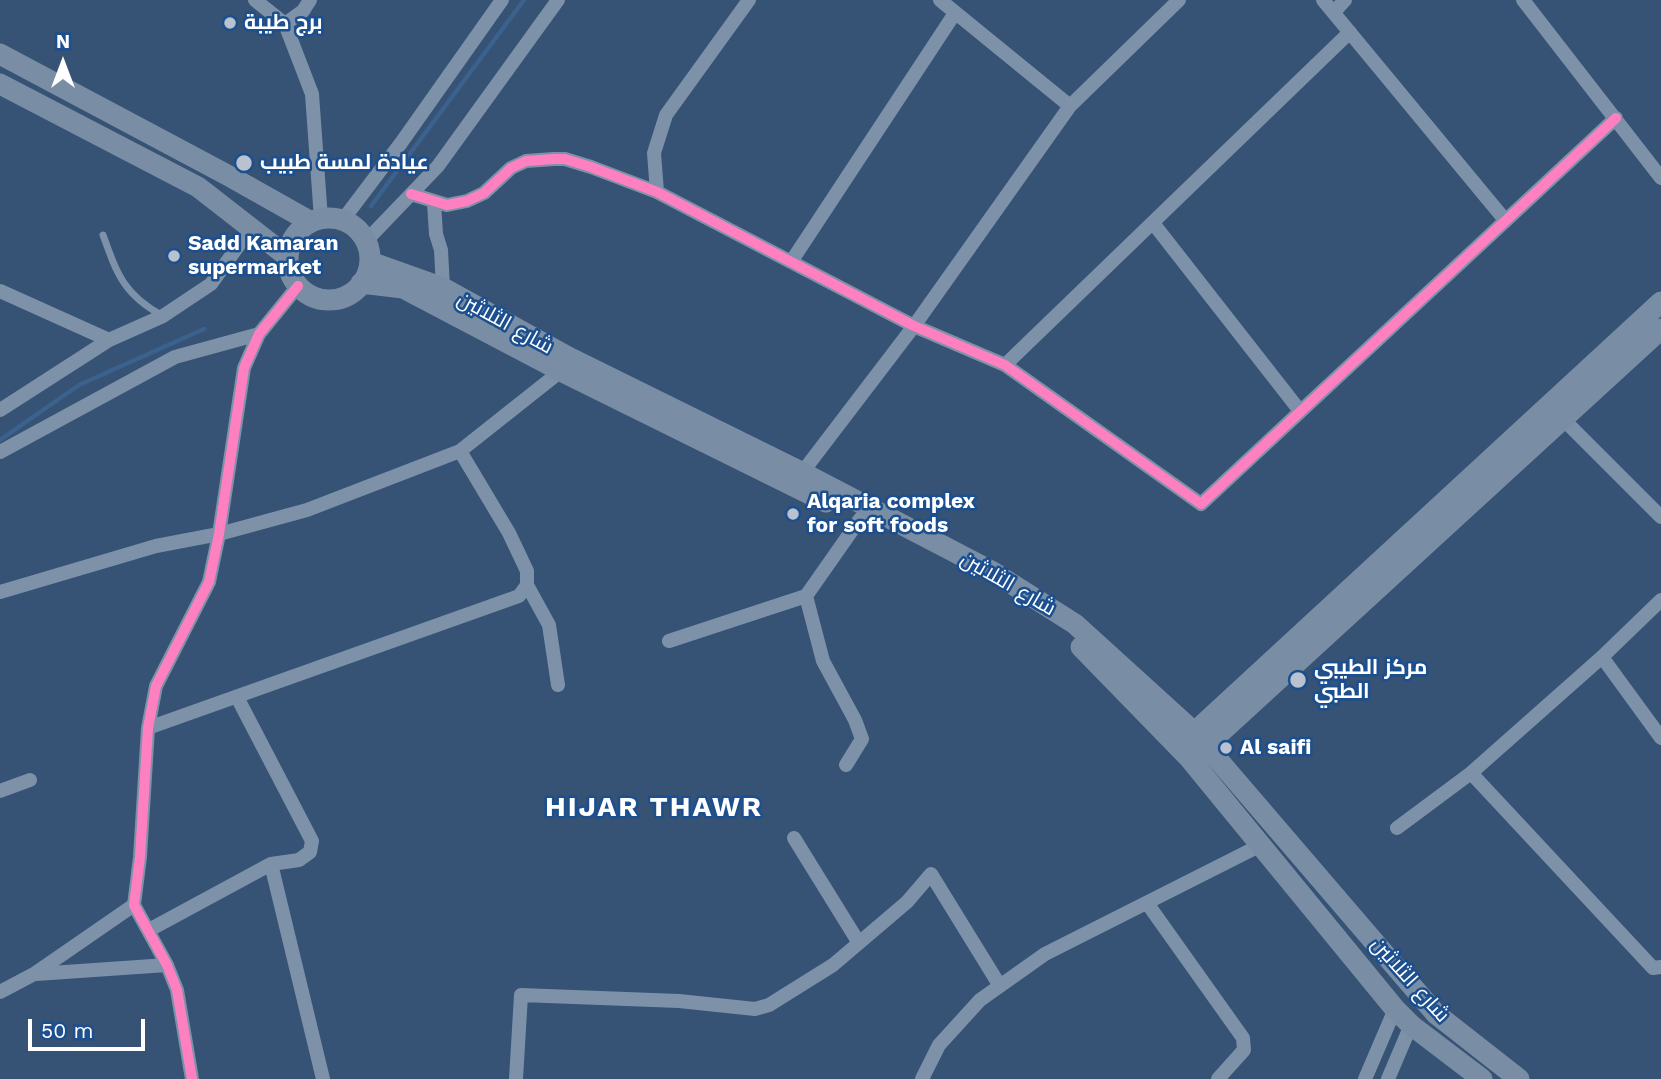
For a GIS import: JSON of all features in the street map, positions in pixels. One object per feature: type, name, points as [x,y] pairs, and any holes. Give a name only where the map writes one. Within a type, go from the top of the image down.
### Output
[{"type":"main road","points":[[0,54],[231,177],[325,221],[352,225],[368,252],[368,272],[347,296],[326,300],[316,298],[298,286],[289,267],[288,257],[295,236],[325,221]]},
{"type":"main road","points":[[0,85],[198,187],[288,257]]},
{"type":"main road","name":"شارع الثلاثين","points":[[368,252],[443,288],[568,358],[798,479],[860,519],[990,586],[1069,635],[1192,746],[1259,846],[1395,1009],[1411,1025],[1482,1079]]},
{"type":"main road","name":"شارع الثلاثين","points":[[361,283],[403,288],[561,371],[993,572],[1075,624],[1192,746],[1436,1014],[1519,1079]]},
{"type":"main road","points":[[1192,746],[1555,412],[1661,302]]},
{"type":"main road","points":[[1555,412],[1661,329]]},
{"type":"street","points":[[255,0],[285,24],[312,94],[325,221]]},
{"type":"street","points":[[285,24],[303,11],[310,0]]},
{"type":"street","points":[[325,221],[502,0]]},
{"type":"street","points":[[368,252],[411,194],[438,166],[558,0]]},
{"type":"street","points":[[657,192],[654,153],[666,115],[749,0]]},
{"type":"street","points":[[940,0],[1070,106]]},
{"type":"street","points":[[798,479],[914,326],[1070,106],[1179,0]]},
{"type":"street","points":[[1323,0],[1505,220]]},
{"type":"street","points":[[1334,12],[1345,0]]},
{"type":"street","points":[[1523,0],[1661,178]]},
{"type":"street","points":[[791,262],[955,13]]},
{"type":"street","points":[[1005,365],[1350,32]]},
{"type":"street","points":[[411,194],[447,205],[474,199],[510,168],[526,161],[542,159],[565,159],[657,192],[914,326],[1005,365],[1201,504],[1616,118]]},
{"type":"street","points":[[434,203],[443,288]]},
{"type":"street","points":[[1153,223],[1300,411]]},
{"type":"street","points":[[0,410],[109,340],[163,316],[211,284],[251,228]]},
{"type":"street","points":[[192,1079],[177,990],[167,965],[134,905],[140,857],[148,728],[156,686],[209,582],[219,534],[244,368],[259,334],[298,286]]},
{"type":"street","points":[[0,292],[109,340]]},
{"type":"street","points":[[0,452],[175,357],[259,334]]},
{"type":"street","points":[[0,592],[156,546],[219,534],[307,510],[460,451],[561,371]]},
{"type":"street","points":[[1555,412],[1661,517]]},
{"type":"street","points":[[460,451],[509,533],[527,571],[527,585],[548,625],[558,685]]},
{"type":"street","points":[[669,641],[806,596],[860,519]]},
{"type":"street","points":[[148,728],[519,596],[527,585]]},
{"type":"street","points":[[806,596],[823,662],[855,720],[862,739],[846,765]]},
{"type":"street","points":[[1397,828],[1471,774],[1602,657],[1661,600]]},
{"type":"street","points":[[1602,657],[1661,738]]},
{"type":"street","points":[[149,930],[271,864],[299,860],[310,852],[312,841],[237,697]]},
{"type":"street","points":[[1471,774],[1653,968],[1661,967]]},
{"type":"street","points":[[0,791],[30,780]]},
{"type":"street","points":[[794,838],[859,943]]},
{"type":"street","points":[[922,1079],[939,1045],[980,1000],[1045,954],[1259,846]]},
{"type":"street","points":[[271,864],[323,1079]]},
{"type":"street","points":[[516,1079],[521,995],[679,1001],[755,1009],[769,1005],[833,965],[906,902],[931,874],[1000,986]]},
{"type":"street","points":[[1147,902],[1243,1038],[1244,1050],[1218,1079]]},
{"type":"street","points":[[0,992],[34,974],[134,905]]},
{"type":"street","points":[[34,974],[167,965]]},
{"type":"street","points":[[1365,1079],[1395,1009]]},
{"type":"street","points":[[1388,1079],[1411,1025]]},
{"type":"lane","points":[[103,235],[125,287],[144,306],[163,316]]},
{"type":"waterway","points":[[371,206],[524,0]]},
{"type":"waterway","points":[[0,440],[79,385],[204,329]]},
{"type":"cycle path","points":[[411,194],[447,205],[467,201],[484,193],[511,168],[526,161],[554,159],[565,159],[591,167],[657,192],[914,326],[1005,365],[1201,504],[1616,118]]},
{"type":"cycle path","points":[[192,1079],[177,990],[167,965],[134,905],[140,857],[148,728],[156,686],[209,582],[219,534],[244,368],[259,334],[298,286]]},
{"type":"place","name":"برج طيبة","points":[[230,23]]},
{"type":"place","name":"عيادة لمسة طبيب","points":[[244,163]]},
{"type":"place","name":"Sadd Kamaran supermarket","points":[[174,256]]},
{"type":"place","name":"Alqaria complex for soft foods","points":[[793,514]]},
{"type":"place","name":"مركز الطيبي الطبي","points":[[1298,680]]},
{"type":"place","name":"Al saifi","points":[[1226,748]]},
{"type":"district","name":"HIJAR THAWR","points":[[654,808]]}]
